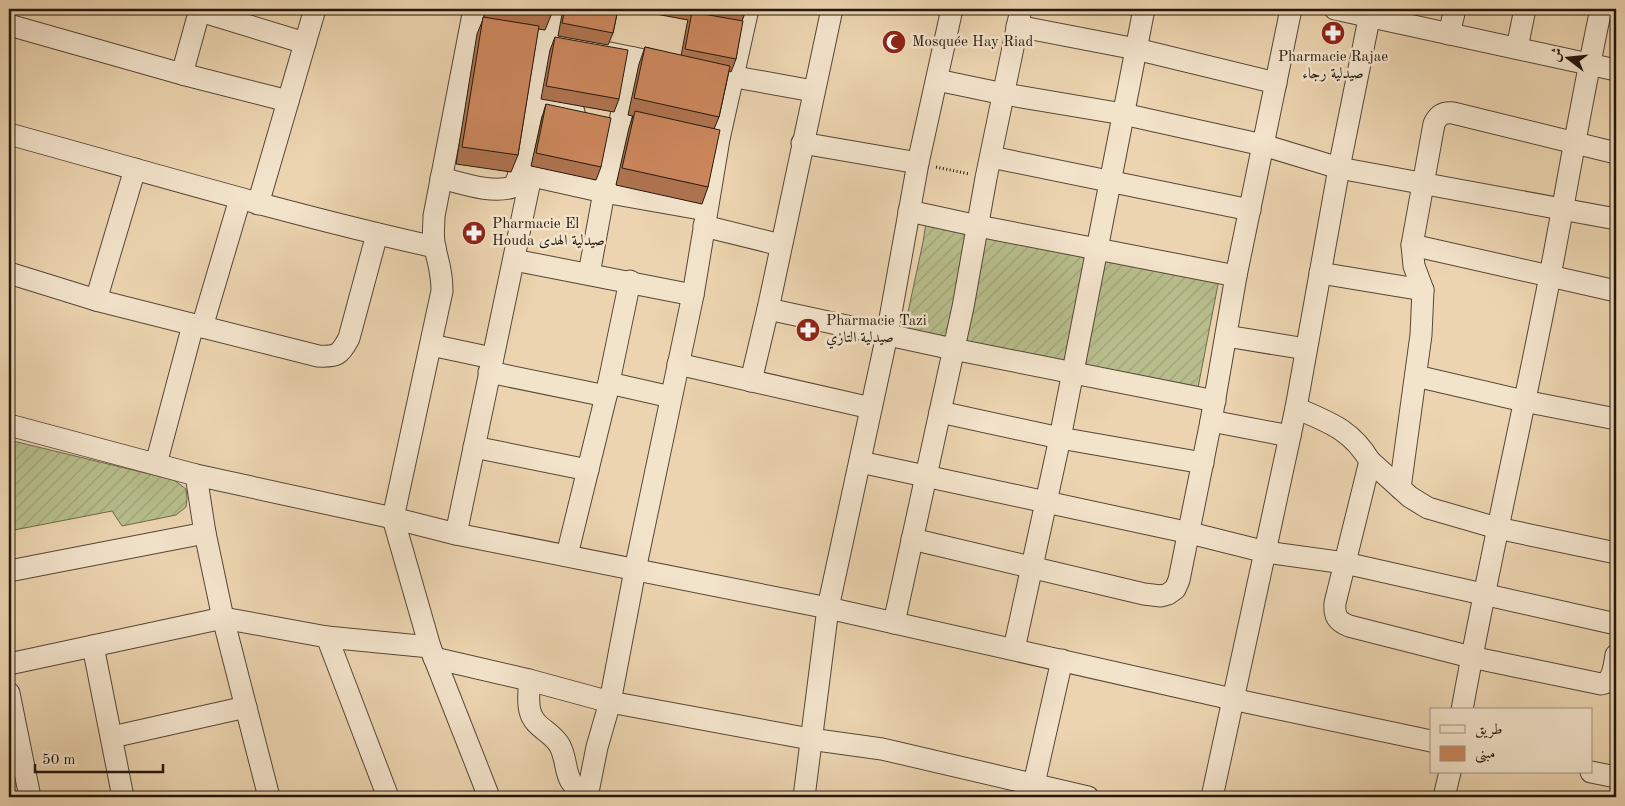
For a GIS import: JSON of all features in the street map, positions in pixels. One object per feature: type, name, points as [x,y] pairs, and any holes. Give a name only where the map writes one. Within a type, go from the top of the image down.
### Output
[{"type":"street","points":[[156,464],[198,326],[288,101],[315,9]]},
{"type":"street","points":[[456,534],[514,260],[532,104],[553,9]]},
{"type":"street","points":[[529,680],[530,710],[534,720],[538,726],[555,738],[563,752],[570,781],[587,795],[597,747],[610,702],[635,570],[693,295],[705,218],[710,137],[733,77],[748,9]]},
{"type":"street","points":[[751,381],[832,9]]},
{"type":"street","points":[[804,797],[828,608],[872,408],[918,163],[952,9]]},
{"type":"street","points":[[1014,649],[1060,438],[1144,9]]},
{"type":"street","points":[[912,539],[1144,594],[1161,596],[1174,589],[1179,580],[1190,532],[1236,276],[1291,9]]},
{"type":"street","points":[[1335,9],[1370,13],[1449,34],[1616,70]]},
{"type":"street","points":[[1449,34],[1455,9]]},
{"type":"street","points":[[1517,48],[1525,9]]},
{"type":"street","points":[[1462,708],[1497,528],[1550,276],[1601,9]]},
{"type":"street","points":[[182,74],[200,10],[305,43]]},
{"type":"street","points":[[1212,797],[1296,408],[1339,168],[1370,13]]},
{"type":"street","points":[[489,797],[432,652],[393,518],[442,292],[442,273],[433,234],[434,216],[472,17],[545,40],[813,92]]},
{"type":"street","points":[[894,622],[940,412],[1019,17],[1136,49],[1276,83]]},
{"type":"street","points":[[9,24],[182,74],[288,101]]},
{"type":"street","points":[[589,274],[604,192],[613,119],[634,58]]},
{"type":"street","points":[[937,80],[1004,94],[1124,114],[1263,145],[1339,168],[1616,219]]},
{"type":"street","points":[[532,104],[613,119]]},
{"type":"street","points":[[1400,488],[1421,335],[1423,290],[1414,266],[1412,245],[1434,124],[1437,118],[1446,112],[1453,112],[1616,153]]},
{"type":"street","points":[[9,134],[249,201],[435,248]]},
{"type":"street","points":[[802,143],[918,163]]},
{"type":"street","points":[[991,157],[1250,210]]},
{"type":"street","points":[[96,300],[135,169]]},
{"type":"street","points":[[441,178],[483,187],[504,189],[513,187],[517,180],[525,174],[705,218],[781,245]]},
{"type":"street","points":[[909,211],[1236,276]]},
{"type":"street","points":[[9,274],[96,300],[198,326],[318,356],[336,356],[343,349],[349,338],[377,234]]},
{"type":"street","points":[[1412,245],[1616,291]]},
{"type":"street","points":[[514,260],[630,281],[693,295]]},
{"type":"street","points":[[1320,273],[1423,290]]},
{"type":"street","points":[[567,555],[608,390],[630,281]]},
{"type":"street","points":[[768,309],[1073,373],[1213,411],[1290,436]]},
{"type":"street","points":[[1226,336],[1306,349]]},
{"type":"street","points":[[431,345],[491,365],[608,390],[671,397]]},
{"type":"street","points":[[678,364],[872,408]]},
{"type":"street","points":[[1416,376],[1524,401],[1616,419]]},
{"type":"street","points":[[1296,408],[1333,424],[1346,432],[1362,447],[1370,461],[1410,497],[1428,508],[1497,528],[1616,553]]},
{"type":"street","points":[[940,412],[1060,438],[1203,463]]},
{"type":"street","points":[[9,425],[196,475],[393,518],[456,534],[894,622],[1430,741]]},
{"type":"street","points":[[474,447],[588,470]]},
{"type":"street","points":[[1370,461],[1334,610],[1335,616],[1342,623],[1471,657],[1601,684],[1610,680],[1616,654]]},
{"type":"street","points":[[860,462],[1190,532],[1266,552],[1345,563],[1484,596],[1616,624]]},
{"type":"street","points":[[196,475],[205,533],[223,618],[269,797]]},
{"type":"street","points":[[9,571],[205,533]]},
{"type":"street","points":[[9,664],[223,618],[327,637],[432,652],[610,702],[882,750],[1033,791],[1088,797]]},
{"type":"street","points":[[327,637],[388,797]]},
{"type":"street","points":[[93,646],[123,797]]},
{"type":"street","points":[[1033,791],[1062,660]]},
{"type":"street","points":[[9,693],[30,797]]},
{"type":"street","points":[[112,737],[246,707]]},
{"type":"street","points":[[1592,772],[1616,777]]},
{"type":"street","points":[[1444,797],[1450,774]]},
{"type":"path","points":[[918,163],[986,178]]},
{"type":"green space","points":[[927,216],[1220,274],[1197,393],[904,331]]},
{"type":"green space","points":[[9,440],[174,480],[186,489],[186,507],[176,515],[122,526],[112,511],[9,531]]},
{"type":"building","points":[[523,9],[552,9],[552,13]]},
{"type":"building","points":[[565,9],[618,9],[613,33],[562,23]]},
{"type":"building","points":[[723,9],[745,9],[745,13]]},
{"type":"building","points":[[692,12],[743,21],[736,59],[685,49]]},
{"type":"building","points":[[483,17],[539,26],[518,155],[462,147]]},
{"type":"building","points":[[555,37],[628,50],[619,99],[546,86]]},
{"type":"building","points":[[645,47],[730,66],[719,117],[634,98]]},
{"type":"building","points":[[546,104],[611,118],[601,167],[536,153]]},
{"type":"building","points":[[635,111],[720,130],[708,187],[622,168]]},
{"type":"place","name":"Pharmacie Rajae صيدلية رجاء","points":[[1333,33]]},
{"type":"place","name":"Mosquée Hay Riad","points":[[894,42]]},
{"type":"place","name":"Pharmacie El Houda صيدلية الهدى","points":[[474,233]]},
{"type":"place","name":"Pharmacie Tazi صيدلية التازي","points":[[808,330]]}]
